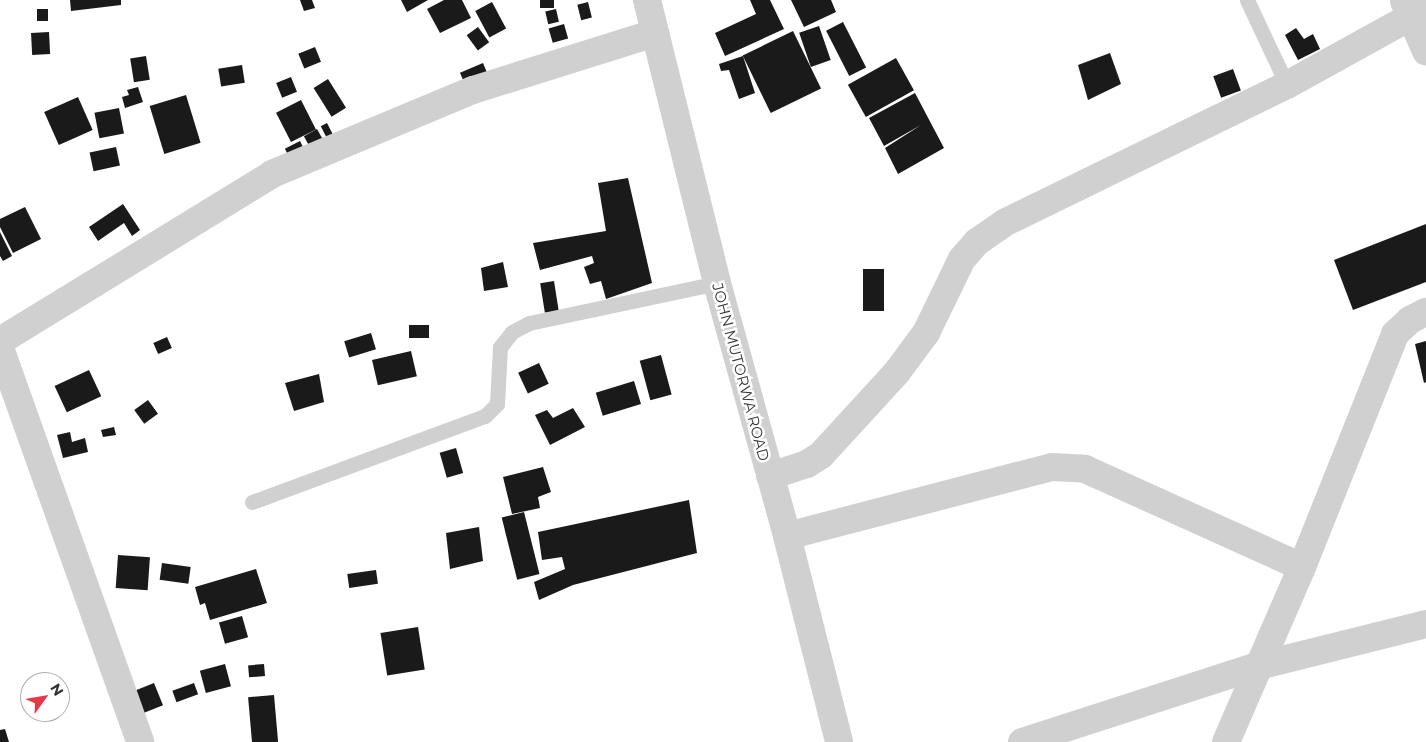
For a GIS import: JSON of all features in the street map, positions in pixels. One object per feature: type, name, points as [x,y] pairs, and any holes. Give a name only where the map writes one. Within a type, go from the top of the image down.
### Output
[{"type":"street","name":"JOHN MUTORWA ROAD","points":[[648,0],[717,283],[787,536],[839,742]]},
{"type":"street","points":[[770,476],[808,464],[821,455],[897,372],[926,333],[962,259],[977,242],[1006,222],[1287,85],[1413,6],[1426,51]]},
{"type":"street","points":[[0,341],[272,174],[472,90],[655,32]]},
{"type":"street","points":[[1226,742],[1302,567],[1395,334],[1410,320],[1426,312]]},
{"type":"street","points":[[0,348],[140,742]]},
{"type":"street","points":[[787,536],[1052,467],[1077,469],[1119,483],[1302,567]]},
{"type":"street","points":[[1022,742],[1258,666],[1426,624]]},
{"type":"lane","points":[[1247,0],[1287,85]]},
{"type":"lane","points":[[252,502],[485,416],[497,404],[500,347],[512,332],[529,323],[717,283]]},
{"type":"building","points":[[70,0],[121,0],[121,5],[71,11]]},
{"type":"building","points":[[300,0],[312,0],[315,8],[304,11]]},
{"type":"building","points":[[401,0],[428,0],[407,12]]},
{"type":"building","points":[[444,0],[462,0],[471,18],[440,33],[427,9]]},
{"type":"building","points":[[540,0],[554,0],[554,8],[540,8]]},
{"type":"building","points":[[750,0],[770,0],[784,29],[725,56],[715,33],[756,14]]},
{"type":"building","points":[[791,0],[831,0],[836,12],[804,27]]},
{"type":"building","points":[[492,2],[506,28],[489,37],[475,11]]},
{"type":"building","points":[[588,2],[592,18],[581,20],[577,5]]},
{"type":"building","points":[[37,9],[48,9],[48,21],[37,21]]},
{"type":"building","points":[[556,9],[559,22],[548,24],[545,11]]},
{"type":"building","points":[[843,22],[866,67],[849,76],[826,31]]},
{"type":"building","points":[[564,24],[568,38],[553,43],[549,28]]},
{"type":"building","points":[[819,26],[831,60],[811,67],[799,33]]},
{"type":"building","points":[[478,27],[489,42],[478,51],[467,35]]},
{"type":"building","points":[[1296,28],[1304,39],[1313,34],[1320,49],[1298,60],[1285,35]]},
{"type":"building","points":[[793,31],[821,89],[771,113],[743,56]]},
{"type":"building","points":[[49,32],[50,54],[32,55],[31,33]]},
{"type":"building","points":[[315,47],[321,62],[304,69],[298,54]]},
{"type":"building","points":[[1110,53],[1121,84],[1088,100],[1078,65]]},
{"type":"building","points":[[146,56],[150,80],[134,82],[130,59]]},
{"type":"building","points":[[743,56],[755,93],[739,99],[729,70],[721,71],[719,64]]},
{"type":"building","points":[[896,58],[914,90],[866,117],[848,85]]},
{"type":"building","points":[[483,63],[488,75],[465,85],[460,73]]},
{"type":"building","points":[[242,65],[245,83],[221,87],[218,69]]},
{"type":"building","points":[[1233,69],[1241,91],[1221,98],[1213,76]]},
{"type":"building","points":[[291,77],[297,92],[282,98],[276,83]]},
{"type":"building","points":[[328,79],[346,108],[332,117],[314,88]]},
{"type":"building","points":[[138,87],[143,102],[125,108],[122,97],[129,95],[127,90]]},
{"type":"building","points":[[915,93],[944,148],[898,174],[885,148],[921,125],[884,146],[869,118]]},
{"type":"building","points":[[186,95],[201,143],[164,154],[150,106]]},
{"type":"building","points":[[78,97],[93,130],[59,145],[44,112]]},
{"type":"building","points":[[301,100],[316,129],[291,142],[276,113]]},
{"type":"building","points":[[119,108],[124,134],[99,138],[94,113]]},
{"type":"building","points":[[327,123],[333,135],[327,138],[321,126]]},
{"type":"building","points":[[317,129],[323,140],[310,148],[304,136]]},
{"type":"building","points":[[300,141],[307,155],[292,163],[285,149]]},
{"type":"building","points":[[116,147],[120,166],[94,171],[90,153]]},
{"type":"building","points":[[628,178],[652,283],[606,299],[601,281],[590,284],[584,267],[594,263],[592,256],[540,270],[533,243],[606,231],[598,183]]},
{"type":"building","points":[[123,204],[140,230],[132,236],[124,223],[98,241],[89,227]]},
{"type":"building","points":[[25,207],[41,239],[13,253],[0,227],[0,219]]},
{"type":"building","points":[[1426,224],[1426,282],[1353,310],[1334,260]]},
{"type":"building","points":[[0,232],[12,256],[3,261],[0,256]]},
{"type":"building","points":[[503,262],[508,287],[484,291],[481,268]]},
{"type":"building","points":[[863,269],[884,269],[884,311],[863,311]]},
{"type":"building","points":[[554,281],[559,311],[545,313],[540,283]]},
{"type":"building","points":[[409,325],[429,325],[429,338],[409,338]]},
{"type":"building","points":[[371,333],[376,349],[349,357],[344,341]]},
{"type":"building","points":[[167,337],[172,348],[158,354],[153,343]]},
{"type":"building","points":[[1426,341],[1426,382],[1424,383],[1415,344]]},
{"type":"building","points":[[411,351],[417,376],[378,385],[372,360]]},
{"type":"building","points":[[661,355],[672,395],[650,400],[640,361]]},
{"type":"building","points":[[539,363],[549,384],[528,394],[518,373]]},
{"type":"building","points":[[89,370],[101,396],[67,412],[55,386]]},
{"type":"building","points":[[319,374],[324,402],[294,411],[285,383]]},
{"type":"building","points":[[634,381],[641,404],[603,416],[596,393]]},
{"type":"building","points":[[148,400],[158,414],[144,424],[134,410]]},
{"type":"building","points":[[573,408],[585,427],[550,445],[535,415],[547,410],[553,418]]},
{"type":"building","points":[[114,427],[116,435],[103,437],[101,430]]},
{"type":"building","points":[[70,432],[72,442],[85,438],[88,452],[63,458],[57,435]]},
{"type":"building","points":[[456,448],[463,473],[447,478],[440,453]]},
{"type":"building","points":[[543,467],[551,492],[538,497],[540,508],[512,514],[503,477]]},
{"type":"building","points":[[689,500],[697,553],[573,585],[539,600],[534,582],[565,569],[562,557],[542,560],[538,532]]},
{"type":"building","points":[[524,512],[539,574],[517,580],[502,518]]},
{"type":"building","points":[[479,527],[483,561],[450,569],[446,533]]},
{"type":"building","points":[[118,555],[150,557],[148,590],[116,588]]},
{"type":"building","points":[[162,563],[191,567],[188,584],[160,580]]},
{"type":"building","points":[[256,569],[267,603],[210,620],[205,603],[200,605],[195,587]]},
{"type":"building","points":[[376,570],[378,584],[349,588],[347,574]]},
{"type":"building","points":[[242,616],[248,637],[225,644],[219,623]]},
{"type":"building","points":[[418,627],[425,669],[387,675],[380,633]]},
{"type":"building","points":[[225,664],[231,686],[206,693],[200,671]]},
{"type":"building","points":[[264,664],[265,676],[249,677],[248,665]]},
{"type":"building","points":[[154,683],[163,705],[138,715],[129,693]]},
{"type":"building","points":[[194,683],[198,694],[176,702],[172,691]]},
{"type":"building","points":[[274,695],[278,742],[252,742],[248,697]]},
{"type":"building","points":[[5,729],[9,742],[0,742],[0,730]]}]
